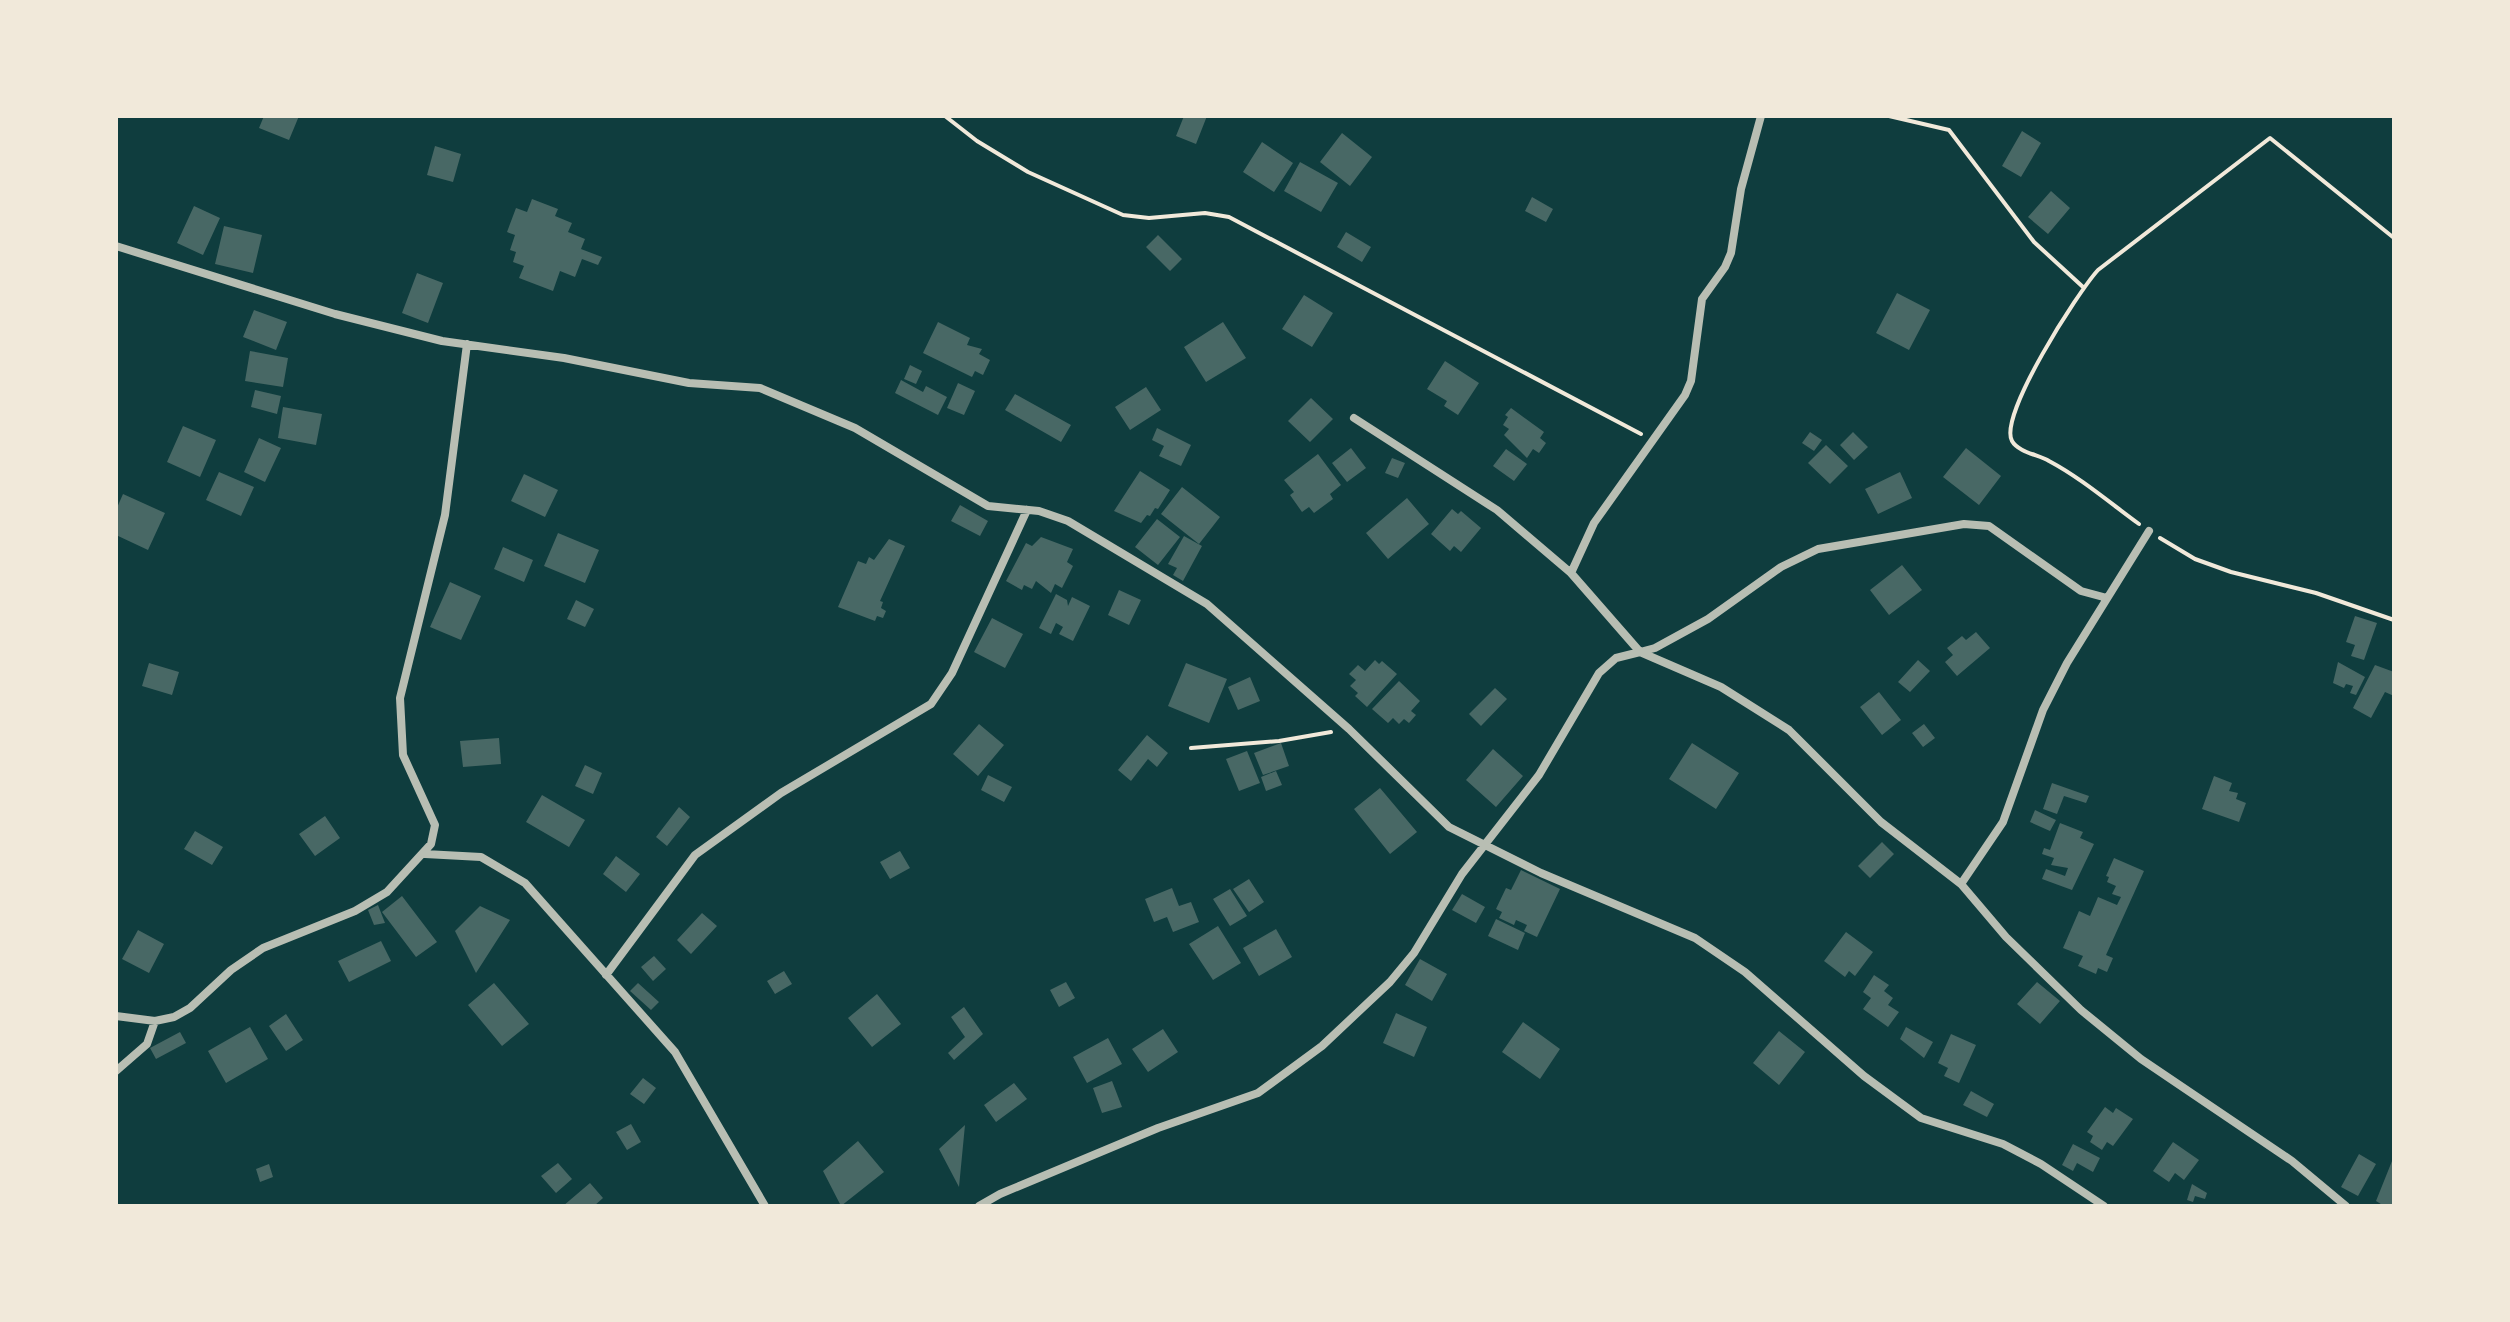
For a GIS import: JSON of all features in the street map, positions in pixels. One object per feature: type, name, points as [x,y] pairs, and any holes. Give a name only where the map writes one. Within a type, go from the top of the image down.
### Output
[{"type":"street","points":[[1571,573],[1594,523],[1655,441],[1691,381],[1702,299],[1731,253],[1741,189],[1761,116]]},
{"type":"street","points":[[116,246],[335,314],[442,341],[564,358],[689,383],[760,388],[855,428],[974,500],[1000,509],[1027,510],[1068,521],[1199,598],[1349,729],[1449,827],[1541,873],[1695,938],[1745,972],[1864,1076],[1921,1118],[2003,1144],[2041,1164],[2104,1206]]},
{"type":"street","points":[[116,1016],[155,1021],[174,1017],[190,1008],[231,970],[263,948],[355,911],[387,892],[425,854],[435,836],[435,825],[403,755],[400,698],[445,515],[467,344]]},
{"type":"street","points":[[1354,418],[1497,510],[1571,573],[1640,652],[1721,687],[1789,730],[1881,822],[1961,884],[2006,937],[2081,1010],[2141,1059],[2292,1161],[2346,1206]]},
{"type":"street","points":[[606,975],[695,855],[781,793],[931,704],[952,673],[1027,510]]},
{"type":"street","points":[[979,1206],[1000,1194],[1158,1128],[1258,1093],[1322,1046],[1390,982],[1414,953],[1462,874],[1487,846],[1539,775],[1599,673],[1616,658],[1655,648],[1708,619],[1781,567],[1818,549],[1964,524],[1989,526],[2081,591],[2107,598]]},
{"type":"street","points":[[1961,884],[2003,822],[2043,710],[2149,531]]},
{"type":"street","points":[[425,854],[471,855],[507,869],[525,883],[675,1052],[765,1206]]},
{"type":"street","points":[[116,1071],[147,1044],[155,1021]]},
{"type":"path","points":[[945,116],[1028,172],[1123,215],[1149,218],[1205,213],[1229,217],[1655,441]]},
{"type":"path","points":[[1889,116],[1949,130],[2034,242],[2083,287]]},
{"type":"path","points":[[2394,238],[2270,138],[2098,270],[2054,331],[2010,428],[2010,439],[2016,446],[2049,461],[2195,559],[2231,572],[2316,593],[2394,620]]},
{"type":"path","points":[[1191,748],[1279,741],[1349,729]]},
{"type":"building","points":[[264,116],[299,116],[289,140],[259,128]]},
{"type":"building","points":[[1184,116],[1207,116],[1196,144],[1176,136]]},
{"type":"building","points":[[2022,131],[2041,143],[2021,177],[2002,166]]},
{"type":"building","points":[[1342,133],[1372,157],[1350,186],[1320,162]]},
{"type":"building","points":[[1262,142],[1293,163],[1274,192],[1243,172]]},
{"type":"building","points":[[435,146],[461,154],[453,182],[427,175]]},
{"type":"building","points":[[1300,162],[1338,183],[1321,212],[1284,191]]},
{"type":"building","points":[[2051,191],[2070,208],[2048,234],[2028,217]]},
{"type":"building","points":[[1532,197],[1553,209],[1546,222],[1525,211]]},
{"type":"building","points":[[532,199],[558,209],[555,216],[572,223],[568,232],[585,239],[581,249],[602,257],[598,265],[582,259],[575,277],[560,271],[553,291],[519,278],[524,266],[513,262],[516,252],[510,250],[515,235],[507,232],[516,208],[527,212]]},
{"type":"building","points":[[194,206],[220,218],[203,255],[177,243]]},
{"type":"building","points":[[224,226],[262,235],[253,273],[215,264]]},
{"type":"building","points":[[1346,232],[1371,247],[1362,262],[1337,247]]},
{"type":"building","points":[[1158,235],[1182,259],[1170,271],[1146,247]]},
{"type":"building","points":[[417,273],[443,283],[428,323],[402,313]]},
{"type":"building","points":[[1897,293],[1930,310],[1909,350],[1876,333]]},
{"type":"building","points":[[1304,295],[1333,313],[1312,347],[1282,329]]},
{"type":"building","points":[[254,310],[287,322],[276,350],[243,337]]},
{"type":"building","points":[[938,322],[970,338],[967,345],[982,349],[979,354],[990,360],[983,375],[975,371],[972,377],[923,353]]},
{"type":"building","points":[[1223,322],[1246,358],[1206,382],[1184,347]]},
{"type":"building","points":[[250,351],[288,358],[283,387],[245,381]]},
{"type":"building","points":[[1445,361],[1479,383],[1458,415],[1444,406],[1447,401],[1427,389]]},
{"type":"building","points":[[910,365],[922,371],[916,384],[904,379]]},
{"type":"building","points":[[901,380],[923,392],[926,386],[947,397],[938,415],[895,393]]},
{"type":"building","points":[[958,383],[975,391],[964,415],[947,408]]},
{"type":"building","points":[[1146,387],[1161,410],[1130,430],[1115,407]]},
{"type":"building","points":[[255,390],[281,396],[277,414],[251,407]]},
{"type":"building","points":[[1015,394],[1071,425],[1061,442],[1005,410]]},
{"type":"building","points":[[1311,398],[1333,419],[1310,442],[1288,421]]},
{"type":"building","points":[[283,407],[322,414],[316,445],[278,438]]},
{"type":"building","points":[[1511,408],[1544,432],[1540,438],[1546,443],[1539,453],[1533,449],[1527,458],[1504,435],[1509,429],[1503,425],[1508,417],[1505,415]]},
{"type":"building","points":[[183,426],[216,440],[200,477],[167,462]]},
{"type":"building","points":[[1157,428],[1191,445],[1181,466],[1159,456],[1164,446],[1152,440]]},
{"type":"building","points":[[1810,432],[1822,440],[1814,451],[1802,443]]},
{"type":"building","points":[[1853,432],[1868,447],[1854,460],[1840,445]]},
{"type":"building","points":[[259,438],[281,448],[265,482],[244,472]]},
{"type":"building","points":[[1826,445],[1848,466],[1830,484],[1808,463]]},
{"type":"building","points":[[1351,448],[1366,468],[1347,482],[1332,463]]},
{"type":"building","points":[[1966,448],[2001,476],[1979,505],[1943,477]]},
{"type":"building","points":[[1506,449],[1527,464],[1514,481],[1493,466]]},
{"type":"building","points":[[1318,454],[1341,485],[1330,494],[1333,499],[1314,513],[1309,507],[1302,512],[1290,495],[1294,492],[1284,480]]},
{"type":"building","points":[[1392,458],[1405,463],[1398,478],[1385,473]]},
{"type":"building","points":[[1140,471],[1170,490],[1158,509],[1155,508],[1141,523],[1114,511]]},
{"type":"building","points":[[219,472],[254,487],[241,516],[206,500]]},
{"type":"building","points":[[1900,472],[1912,498],[1878,514],[1865,489]]},
{"type":"building","points":[[524,474],[558,490],[545,517],[511,501]]},
{"type":"building","points":[[1182,487],[1220,517],[1199,544],[1161,514]]},
{"type":"building","points":[[123,494],[165,513],[148,550],[116,535],[116,510]]},
{"type":"building","points":[[1407,498],[1429,524],[1388,559],[1366,533]]},
{"type":"building","points":[[960,505],[988,521],[980,536],[951,521]]},
{"type":"building","points":[[1452,509],[1458,514],[1461,511],[1481,528],[1461,552],[1454,546],[1450,551],[1431,534]]},
{"type":"building","points":[[1157,519],[1180,537],[1158,565],[1135,547]]},
{"type":"building","points":[[558,533],[599,550],[585,583],[544,566]]},
{"type":"building","points":[[1184,536],[1202,546],[1183,581],[1173,575],[1177,568],[1168,564]]},
{"type":"building","points":[[1041,537],[1073,549],[1067,562],[1073,566],[1062,588],[1055,584],[1051,593],[1036,581],[1032,589],[1024,585],[1022,590],[1006,581],[1026,543],[1032,546]]},
{"type":"building","points":[[889,539],[905,546],[880,601],[883,602],[881,608],[886,611],[883,618],[877,616],[875,621],[838,607],[858,561],[866,564],[869,557],[874,560]]},
{"type":"building","points":[[503,547],[533,560],[524,582],[494,569]]},
{"type":"building","points":[[1902,565],[1922,590],[1889,615],[1870,590]]},
{"type":"building","points":[[450,582],[481,596],[461,640],[430,627]]},
{"type":"building","points":[[1119,590],[1141,600],[1129,625],[1108,615]]},
{"type":"building","points":[[1056,594],[1067,600],[1068,606],[1072,597],[1090,606],[1073,641],[1059,634],[1063,627],[1056,623],[1051,634],[1039,628]]},
{"type":"building","points":[[576,600],[594,609],[585,627],[567,619]]},
{"type":"building","points":[[2355,616],[2377,623],[2364,660],[2351,656],[2355,645],[2346,642]]},
{"type":"building","points":[[992,618],[1023,634],[1005,668],[974,652]]},
{"type":"building","points":[[1976,632],[1990,648],[1957,676],[1945,662],[1953,655],[1947,648],[1962,636],[1966,640]]},
{"type":"building","points":[[1375,660],[1379,664],[1382,661],[1397,674],[1367,707],[1355,696],[1358,693],[1350,686],[1356,680],[1349,674],[1358,665],[1365,671]]},
{"type":"building","points":[[1918,660],[1930,671],[1910,692],[1898,682]]},
{"type":"building","points":[[2338,662],[2365,677],[2356,695],[2350,693],[2353,686],[2346,684],[2344,688],[2333,683]]},
{"type":"building","points":[[149,663],[179,672],[172,695],[142,686]]},
{"type":"building","points":[[1186,663],[1227,679],[1209,723],[1168,706]]},
{"type":"building","points":[[2375,665],[2394,672],[2394,696],[2385,692],[2371,718],[2353,708]]},
{"type":"building","points":[[1250,677],[1260,701],[1238,710],[1228,687]]},
{"type":"building","points":[[1399,681],[1420,701],[1411,711],[1416,715],[1409,723],[1404,719],[1399,724],[1393,718],[1388,723],[1372,709]]},
{"type":"building","points":[[1495,688],[1507,699],[1481,726],[1469,714]]},
{"type":"building","points":[[1879,692],[1901,720],[1882,735],[1860,707]]},
{"type":"building","points":[[979,724],[1004,745],[978,776],[953,754]]},
{"type":"building","points":[[1924,724],[1935,738],[1923,747],[1912,733]]},
{"type":"building","points":[[1147,735],[1168,753],[1157,767],[1148,759],[1131,781],[1118,770]]},
{"type":"building","points":[[499,738],[501,764],[463,767],[460,741]]},
{"type":"building","points":[[1281,743],[1289,766],[1263,775],[1254,753]]},
{"type":"building","points":[[1692,743],[1739,773],[1716,809],[1669,779]]},
{"type":"building","points":[[1493,749],[1523,776],[1496,807],[1466,780]]},
{"type":"building","points":[[1247,751],[1260,783],[1239,791],[1226,759]]},
{"type":"building","points":[[585,765],[602,773],[593,794],[575,786]]},
{"type":"building","points":[[1276,771],[1282,785],[1266,791],[1261,777]]},
{"type":"building","points":[[988,775],[1012,787],[1004,802],[981,790]]},
{"type":"building","points":[[2214,776],[2232,783],[2229,791],[2238,793],[2236,799],[2246,803],[2239,822],[2202,809]]},
{"type":"building","points":[[2052,783],[2089,796],[2086,803],[2064,796],[2057,814],[2043,809]]},
{"type":"building","points":[[1380,788],[1417,832],[1390,854],[1354,809]]},
{"type":"building","points":[[542,795],[585,820],[569,847],[526,822]]},
{"type":"building","points":[[679,807],[690,817],[667,846],[656,837]]},
{"type":"building","points":[[2035,810],[2056,820],[2050,831],[2030,822]]},
{"type":"building","points":[[325,816],[340,838],[315,856],[299,834]]},
{"type":"building","points":[[2060,823],[2083,832],[2080,838],[2094,844],[2072,890],[2042,879],[2046,869],[2065,876],[2068,868],[2051,865],[2054,858],[2042,854],[2044,848],[2050,850]]},
{"type":"building","points":[[195,831],[223,847],[212,865],[184,849]]},
{"type":"building","points":[[1882,842],[1894,854],[1870,878],[1858,866]]},
{"type":"building","points":[[900,851],[910,868],[890,879],[880,862]]},
{"type":"building","points":[[616,856],[640,874],[626,892],[603,874]]},
{"type":"building","points":[[2114,858],[2144,871],[2106,955],[2113,958],[2107,972],[2098,968],[2096,974],[2078,966],[2083,956],[2063,948],[2079,911],[2090,916],[2098,897],[2117,905],[2121,897],[2112,894],[2116,886],[2107,882],[2109,877],[2106,876]]},
{"type":"building","points":[[1521,870],[1560,889],[1537,937],[1524,931],[1527,925],[1516,920],[1514,925],[1499,918],[1502,912],[1496,909],[1506,888],[1511,890]]},
{"type":"building","points":[[1249,879],[1264,902],[1249,912],[1233,889]]},
{"type":"building","points":[[1172,888],[1179,906],[1191,902],[1199,922],[1173,932],[1167,917],[1154,922],[1145,899]]},
{"type":"building","points":[[1230,889],[1247,916],[1230,926],[1213,899]]},
{"type":"building","points":[[1462,894],[1485,907],[1476,923],[1452,910]]},
{"type":"building","points":[[402,896],[437,942],[416,957],[382,912]]},
{"type":"building","points":[[378,905],[385,923],[374,925],[368,910]]},
{"type":"building","points":[[480,906],[510,920],[476,973],[455,931]]},
{"type":"building","points":[[702,913],[717,926],[691,954],[677,940]]},
{"type":"building","points":[[1496,919],[1525,933],[1518,950],[1488,936]]},
{"type":"building","points":[[1218,926],[1241,963],[1213,980],[1189,944]]},
{"type":"building","points":[[1276,929],[1292,957],[1259,976],[1243,948]]},
{"type":"building","points":[[138,930],[164,944],[149,973],[122,959]]},
{"type":"building","points":[[1846,932],[1873,952],[1855,976],[1849,971],[1845,977],[1824,961]]},
{"type":"building","points":[[381,941],[391,961],[349,982],[338,961]]},
{"type":"building","points":[[654,956],[666,969],[653,981],[641,967]]},
{"type":"building","points":[[1420,959],[1447,974],[1432,1001],[1405,985]]},
{"type":"building","points":[[784,971],[792,984],[775,994],[767,981]]},
{"type":"building","points":[[1874,975],[1889,985],[1884,991],[1893,998],[1888,1005],[1899,1012],[1888,1027],[1863,1009],[1871,998],[1863,992]]},
{"type":"building","points":[[1066,982],[1075,998],[1059,1007],[1050,990]]},
{"type":"building","points":[[2037,982],[2060,1001],[2040,1024],[2017,1004]]},
{"type":"building","points":[[494,983],[529,1024],[502,1046],[468,1005]]},
{"type":"building","points":[[638,983],[659,1002],[651,1010],[630,991]]},
{"type":"building","points":[[877,994],[901,1024],[872,1047],[848,1018]]},
{"type":"building","points":[[964,1007],[983,1034],[954,1060],[948,1053],[965,1037],[951,1017]]},
{"type":"building","points":[[1396,1013],[1427,1027],[1414,1057],[1383,1043]]},
{"type":"building","points":[[286,1014],[303,1040],[286,1051],[269,1026]]},
{"type":"building","points":[[1523,1022],[1560,1049],[1540,1079],[1502,1052]]},
{"type":"building","points":[[250,1027],[268,1059],[226,1083],[208,1051]]},
{"type":"building","points":[[1906,1027],[1933,1042],[1924,1058],[1900,1039]]},
{"type":"building","points":[[1163,1029],[1178,1052],[1148,1072],[1132,1049]]},
{"type":"building","points":[[1779,1031],[1805,1052],[1779,1085],[1753,1063]]},
{"type":"building","points":[[180,1032],[186,1043],[156,1059],[150,1048]]},
{"type":"building","points":[[1951,1034],[1976,1045],[1959,1083],[1944,1076],[1948,1068],[1938,1063]]},
{"type":"building","points":[[1108,1038],[1122,1064],[1087,1083],[1073,1057]]},
{"type":"building","points":[[643,1078],[656,1088],[644,1104],[630,1094]]},
{"type":"building","points":[[1112,1081],[1122,1107],[1102,1113],[1093,1088]]},
{"type":"building","points":[[1014,1083],[1027,1099],[996,1122],[984,1105]]},
{"type":"building","points":[[1971,1091],[1994,1104],[1987,1117],[1963,1105]]},
{"type":"building","points":[[2105,1107],[2113,1113],[2116,1108],[2133,1119],[2113,1146],[2107,1142],[2102,1150],[2090,1142],[2093,1136],[2087,1132]]},
{"type":"building","points":[[631,1124],[641,1142],[627,1150],[616,1132]]},
{"type":"building","points":[[965,1125],[959,1187],[939,1149]]},
{"type":"building","points":[[858,1141],[884,1172],[841,1206],[823,1171]]},
{"type":"building","points":[[2173,1142],[2199,1160],[2184,1180],[2175,1173],[2169,1182],[2153,1171]]},
{"type":"building","points":[[2073,1144],[2100,1158],[2093,1172],[2077,1163],[2073,1171],[2062,1165]]},
{"type":"building","points":[[2359,1154],[2376,1164],[2358,1196],[2341,1187]]},
{"type":"building","points":[[2394,1156],[2394,1206],[2384,1206],[2376,1201]]},
{"type":"building","points":[[558,1163],[572,1179],[556,1193],[541,1176]]},
{"type":"building","points":[[269,1164],[273,1177],[260,1182],[256,1169]]},
{"type":"building","points":[[590,1183],[603,1198],[594,1206],[563,1206]]},
{"type":"building","points":[[2192,1184],[2207,1193],[2205,1199],[2195,1196],[2193,1202],[2187,1200]]}]
